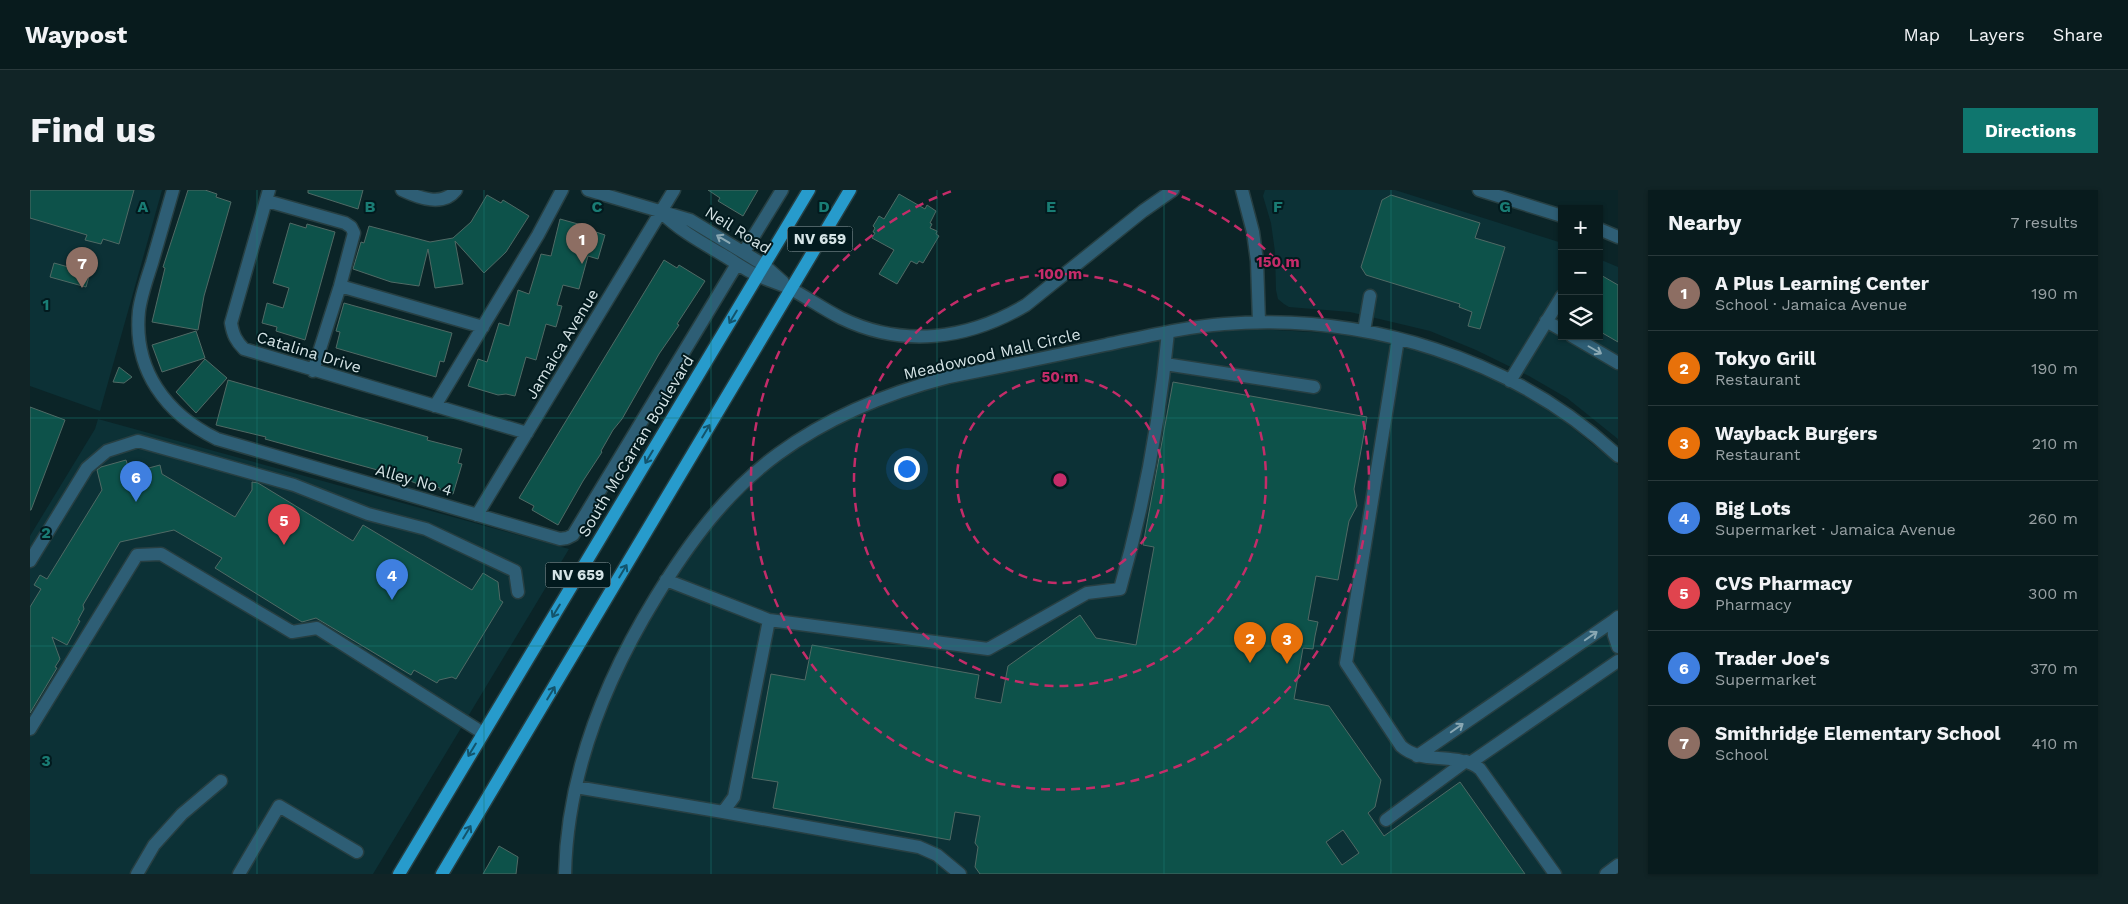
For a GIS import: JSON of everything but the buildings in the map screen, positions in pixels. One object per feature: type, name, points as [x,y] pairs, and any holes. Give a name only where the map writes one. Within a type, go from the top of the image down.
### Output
[{"type":"main road","name":"South McCarran Boulevard","points":[[398,874],[809,190]]},
{"type":"main road","name":"NV 659","points":[[442,874],[850,190]]},
{"type":"street","name":"Alley No 4","points":[[173,190],[143,292],[139,331],[141,350],[156,388],[167,404],[182,419],[216,439],[560,539],[573,535],[737,264]]},
{"type":"street","points":[[402,190],[438,200],[451,196],[456,190]]},
{"type":"street","points":[[435,406],[538,235],[562,190]]},
{"type":"street","name":"Neil Road","points":[[588,190],[690,220],[744,252],[761,270],[840,318],[888,334],[930,337],[956,334],[983,327],[1006,318],[1034,300],[1143,211],[1173,190]]},
{"type":"street","name":"Jamaica Avenue","points":[[477,515],[674,190]]},
{"type":"street","points":[[744,252],[782,190]]},
{"type":"street","points":[[1242,190],[1253,232],[1257,261],[1259,322]]},
{"type":"street","points":[[1479,190],[1558,215]]},
{"type":"street","points":[[268,195],[345,223],[351,227],[354,233],[354,240],[314,371]]},
{"type":"street","name":"Catalina Drive","points":[[268,195],[232,323],[232,333],[244,349],[252,353],[527,433]]},
{"type":"street","name":"Neil Road","points":[[661,212],[677,227],[737,264],[761,270]]},
{"type":"street","points":[[1603,231],[1618,237]]},
{"type":"street","points":[[340,286],[482,327]]},
{"type":"street","points":[[1364,331],[1370,296]]},
{"type":"street","points":[[1510,381],[1558,302]]},
{"type":"street","name":"Meadowood Mall Circle","points":[[564,874],[569,826],[576,787],[587,744],[616,669],[634,633],[666,580],[698,533],[723,504],[750,478],[777,455],[808,434],[844,414],[879,398],[923,384],[1168,332],[1222,324],[1259,322],[1301,323],[1364,331],[1398,339],[1464,360],[1510,381],[1544,400],[1579,424],[1618,456]]},
{"type":"street","points":[[1546,322],[1558,328]]},
{"type":"street","points":[[666,580],[769,620],[988,649],[1086,593],[1120,589],[1144,496],[1156,429],[1168,332]]},
{"type":"street","points":[[1398,339],[1346,663],[1401,746],[1417,756],[1468,762],[1480,769],[1555,874]]},
{"type":"street","points":[[1579,340],[1618,363]]},
{"type":"street","points":[[1165,364],[1314,387]]},
{"type":"street","points":[[30,561],[87,468],[107,451],[138,441],[294,485],[368,514],[426,528],[515,571],[518,592]]},
{"type":"street","points":[[30,729],[137,555],[161,554],[292,632],[317,628],[483,733]]},
{"type":"street","points":[[1417,756],[1615,619]]},
{"type":"street","points":[[1615,619],[1614,635],[1618,647]]},
{"type":"street","points":[[723,812],[734,797],[769,620]]},
{"type":"street","points":[[1386,820],[1618,661]]},
{"type":"street","points":[[137,874],[154,844],[182,814],[221,781]]},
{"type":"street","points":[[576,787],[919,846],[937,855],[960,874]]},
{"type":"street","points":[[239,874],[279,806],[357,852]]},
{"type":"street","points":[[1606,874],[1618,866]]},
{"type":"shaded area","points":[[30,190],[162,190],[100,411],[30,386]]},
{"type":"shaded area","points":[[1265,190],[1395,190],[1558,242],[1558,340],[1603,340],[1603,261],[1618,267],[1618,439],[1567,398],[1529,376],[1476,350],[1430,331],[1350,312],[1289,307],[1284,304],[1278,299],[1276,290],[1275,252],[1271,223],[1263,196]]},
{"type":"shaded area","points":[[1256,329],[1348,334],[1395,341],[1450,361],[1506,385],[1558,416],[1618,465],[1618,874],[569,874],[569,851],[586,767],[619,674],[655,603],[731,496],[805,441],[873,407],[928,387],[1172,335]]},
{"type":"shaded area","points":[[98,419],[569,549],[373,874],[30,874],[30,536],[95,429]]},
{"type":"place","name":"A Plus Learning Center","points":[[582,264]]},
{"type":"place","name":"Smithridge Elementary School","points":[[82,288]]},
{"type":"place","name":"Trader Joe's","points":[[136,502]]},
{"type":"place","name":"CVS Pharmacy","points":[[284,545]]},
{"type":"place","name":"Big Lots","points":[[392,600]]},
{"type":"place","name":"Tokyo Grill","points":[[1250,663]]},
{"type":"place","name":"Wayback Burgers","points":[[1287,664]]}]
